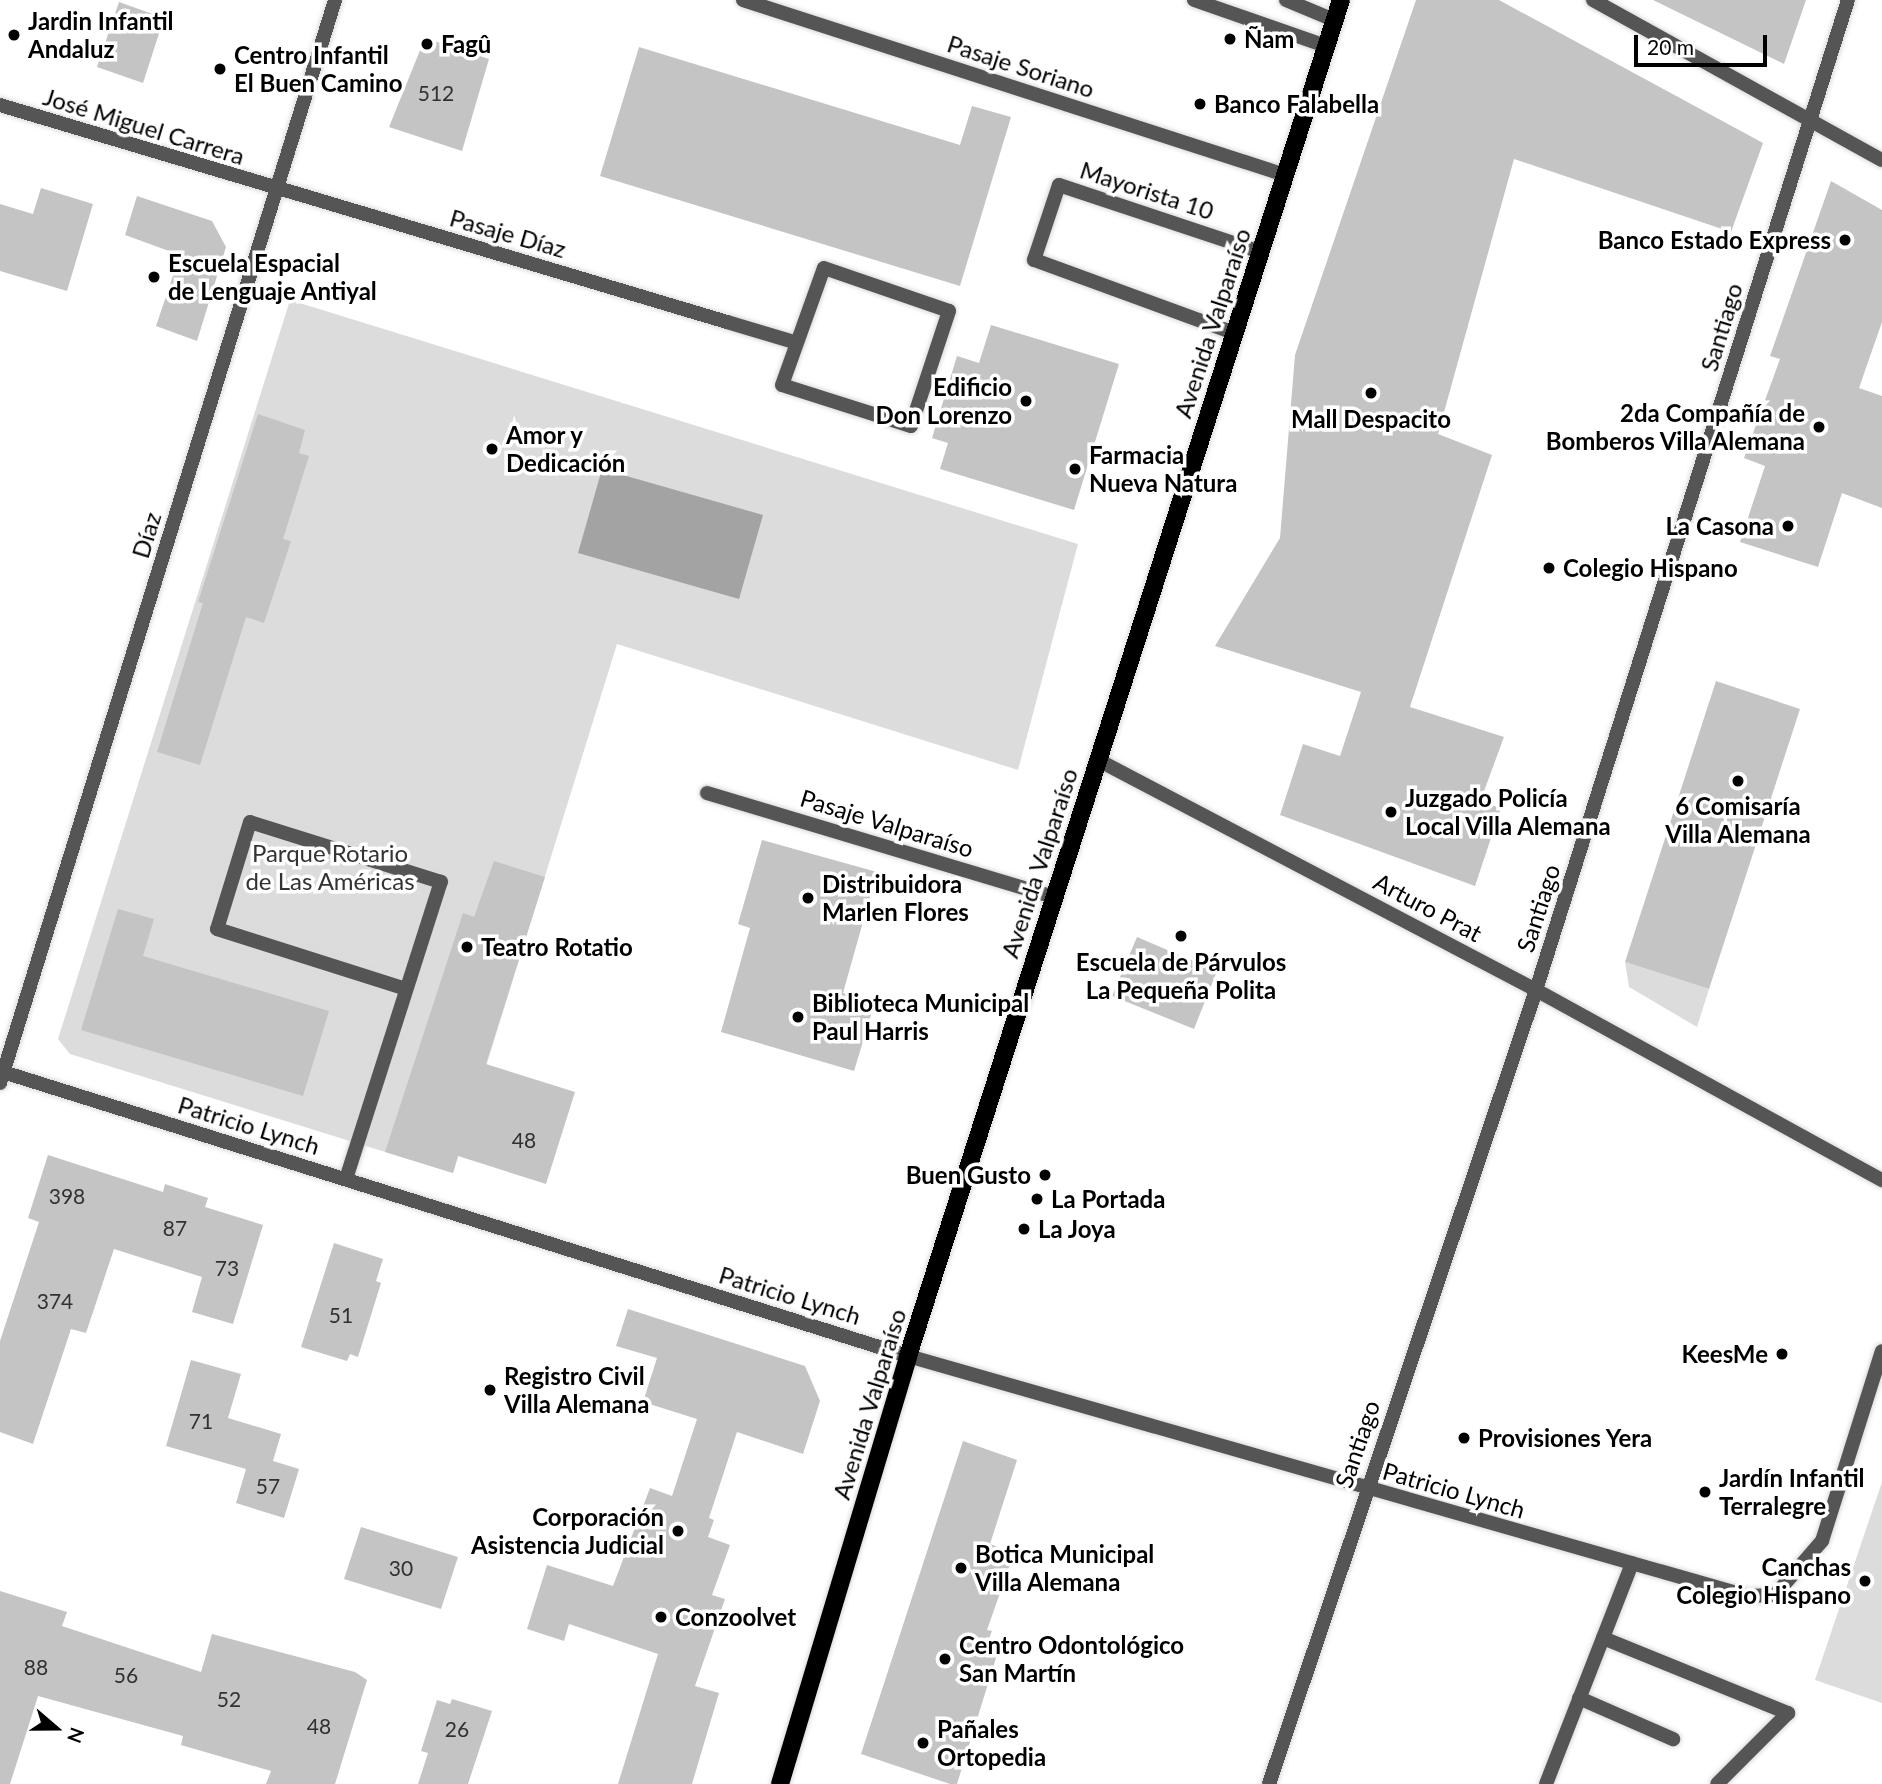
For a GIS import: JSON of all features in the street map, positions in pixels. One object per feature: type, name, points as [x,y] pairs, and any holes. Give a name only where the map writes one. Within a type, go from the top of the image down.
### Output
[{"type":"main road","name":"Avenida Valparaíso","points":[[780,1784],[908,1356],[1340,0]]},
{"type":"street","name":"Díaz","points":[[1,1075],[335,0]]},
{"type":"street","name":"Pasaje Soriano","points":[[743,0],[1284,176]]},
{"type":"street","points":[[1194,0],[1326,46]]},
{"type":"street","points":[[1286,0],[1334,20]]},
{"type":"street","points":[[1593,0],[1882,160]]},
{"type":"street","name":"Santiago","points":[[1269,1784],[1536,990],[1848,0]]},
{"type":"street","name":"José Miguel Carrera","points":[[0,105],[275,191]]},
{"type":"street","name":"Mayorista 10","points":[[1234,332],[1034,260],[1059,185],[1260,252]]},
{"type":"street","name":"Pasaje Díaz","points":[[275,191],[794,342]]},
{"type":"street","points":[[824,268],[949,311],[911,426],[782,385],[794,342],[824,268]]},
{"type":"street","name":"Arturo Prat","points":[[1098,760],[1536,990],[1882,1180]]},
{"type":"street","name":"Pasaje Valparaíso","points":[[707,793],[1054,897]]},
{"type":"street","points":[[346,1179],[441,882],[250,822],[217,929],[406,989]]},
{"type":"street","name":"Patricio Lynch","points":[[1,1075],[346,1179],[908,1356],[1747,1596],[1775,1595],[1822,1541],[1882,1351]]},
{"type":"street","points":[[1546,1784],[1632,1563]]},
{"type":"street","points":[[1602,1639],[1788,1713],[1717,1784]]},
{"type":"street","points":[[1579,1698],[1673,1739]]},
{"type":"green space","name":"Parque Rotario de Las Américas","points":[[290,300],[1078,544],[1018,770],[617,644],[453,1173],[70,1054],[58,1039]]},
{"type":"green space","points":[[1625,962],[1709,989],[1697,1027],[1629,987]]},
{"type":"green space","name":"Canchas Colegio Hispano","points":[[1882,1482],[1882,1703],[1815,1680]]},
{"type":"shaded area","points":[[602,469],[763,515],[739,599],[578,553]]},
{"type":"building","points":[[1416,0],[1499,0],[1763,143],[1731,232],[1514,159],[1438,434],[1492,455],[1410,707],[1504,737],[1480,802],[1501,808],[1475,886],[1280,815],[1303,744],[1340,756],[1361,692],[1215,646],[1280,538],[1295,355]]},
{"type":"building","points":[[1653,0],[1806,0],[1784,64]]},
{"type":"building","points":[[119,2],[164,18],[143,83],[97,67]]},
{"type":"building","points":[[425,38],[489,59],[462,151],[389,127]]},
{"type":"building","points":[[639,47],[960,145],[972,106],[1011,117],[960,286],[600,176]]},
{"type":"building","points":[[1831,181],[1882,210],[1882,322],[1859,388],[1882,396],[1882,508],[1842,493],[1818,567],[1740,542],[1765,466],[1744,458],[1780,359],[1770,356]]},
{"type":"building","points":[[41,188],[93,204],[67,291],[0,271],[0,204],[33,214]]},
{"type":"building","points":[[137,196],[212,221],[226,247],[197,341],[156,326],[180,255],[125,235]]},
{"type":"building","name":"Edificio Don Lorenzo","points":[[991,325],[1119,364],[1074,510],[940,469],[948,443],[932,438],[957,356],[979,363]]},
{"type":"building","points":[[258,414],[305,430],[299,453],[309,456],[283,539],[291,541],[264,623],[246,617],[200,765],[157,752],[203,603],[198,602]]},
{"type":"building","points":[[1716,681],[1800,709],[1709,989],[1625,962]]},
{"type":"building","points":[[762,840],[877,872],[843,993],[875,1002],[854,1071],[721,1032],[750,928],[738,924]]},
{"type":"building","points":[[494,861],[545,877],[486,1064],[575,1092],[546,1184],[458,1156],[453,1173],[385,1152],[463,913],[474,917]]},
{"type":"building","points":[[118,909],[154,919],[143,956],[329,1011],[303,1096],[81,1030]]},
{"type":"building","points":[[1137,937],[1217,971],[1194,1029],[1112,996]]},
{"type":"building","points":[[48,1155],[163,1192],[165,1184],[208,1198],[205,1207],[263,1225],[233,1324],[192,1312],[202,1277],[114,1249],[86,1333],[71,1329],[33,1444],[0,1432],[0,1341],[39,1222],[28,1218]]},
{"type":"building","points":[[334,1243],[383,1259],[376,1281],[381,1283],[358,1357],[350,1354],[347,1361],[301,1347]]},
{"type":"building","points":[[628,1309],[805,1366],[820,1401],[803,1454],[737,1432],[709,1518],[714,1520],[708,1537],[730,1545],[712,1595],[725,1599],[695,1686],[719,1693],[692,1784],[618,1784],[658,1654],[569,1624],[564,1641],[527,1629],[547,1565],[613,1586],[650,1488],[672,1496],[697,1419],[643,1402],[657,1358],[616,1346]]},
{"type":"building","points":[[191,1360],[241,1374],[228,1418],[281,1434],[273,1461],[299,1469],[284,1518],[236,1503],[246,1469],[166,1446]]},
{"type":"building","points":[[963,1441],[1017,1460],[990,1544],[1014,1553],[987,1630],[992,1631],[988,1641],[1000,1645],[957,1784],[950,1784],[861,1754]]},
{"type":"building","points":[[361,1527],[458,1557],[441,1609],[344,1579]]},
{"type":"building","points":[[0,1591],[67,1612],[62,1626],[201,1672],[212,1634],[355,1672],[367,1680],[335,1784],[266,1784],[271,1771],[181,1745],[183,1736],[38,1696],[10,1784],[0,1784]]},
{"type":"building","points":[[452,1699],[492,1711],[468,1784],[418,1784],[428,1753],[421,1751],[437,1700],[450,1704]]},
{"type":"place","name":"Jardin Infantil Andaluz","points":[[14,35]]},
{"type":"place","name":"Ñam","points":[[1230,39]]},
{"type":"place","name":"Fagû","points":[[427,44]]},
{"type":"place","name":"Centro Infantil El Buen Camino","points":[[220,69]]},
{"type":"place","name":"Banco Falabella","points":[[1200,104]]},
{"type":"place","name":"Banco Estado Express","points":[[1845,240]]},
{"type":"place","name":"Escuela Espacial de Lenguaje Antiyal","points":[[154,277]]},
{"type":"place","name":"Mall Despacito","points":[[1371,393]]},
{"type":"place","name":"Edificio Don Lorenzo","points":[[1026,401]]},
{"type":"place","name":"2da Compañía de Bomberos Villa Alemana","points":[[1819,427]]},
{"type":"place","name":"Amor y Dedicación","points":[[492,449]]},
{"type":"place","name":"Farmacia Nueva Natura","points":[[1075,469]]},
{"type":"place","name":"La Casona","points":[[1788,526]]},
{"type":"place","name":"Colegio Hispano","points":[[1549,568]]},
{"type":"place","name":"6 Comisaría Villa Alemana","points":[[1738,781]]},
{"type":"place","name":"Juzgado Policía Local Villa Alemana","points":[[1391,812]]},
{"type":"place","name":"Distribuidora Marlen Flores","points":[[808,898]]},
{"type":"place","name":"Escuela de Párvulos La Pequeña Polita","points":[[1181,936]]},
{"type":"place","name":"Teatro Rotatio","points":[[467,947]]},
{"type":"place","name":"Biblioteca Municipal Paul Harris","points":[[798,1017]]},
{"type":"place","name":"Buen Gusto","points":[[1045,1175]]},
{"type":"place","name":"La Portada","points":[[1037,1199]]},
{"type":"place","name":"La Joya","points":[[1024,1229]]},
{"type":"place","name":"KeesMe","points":[[1782,1354]]},
{"type":"place","name":"Registro Civil Villa Alemana","points":[[490,1390]]},
{"type":"place","name":"Provisiones Yera","points":[[1464,1438]]},
{"type":"place","name":"Jardín Infantil Terralegre","points":[[1705,1492]]},
{"type":"place","name":"Corporación Asistencia Judicial","points":[[678,1531]]},
{"type":"place","name":"Botica Municipal Villa Alemana","points":[[961,1568]]},
{"type":"place","name":"Canchas Colegio Hispano","points":[[1865,1581]]},
{"type":"place","name":"Conzoolvet","points":[[661,1617]]},
{"type":"place","name":"Centro Odontológico San Martín","points":[[945,1659]]},
{"type":"place","name":"Pañales Ortopedia","points":[[923,1743]]}]
